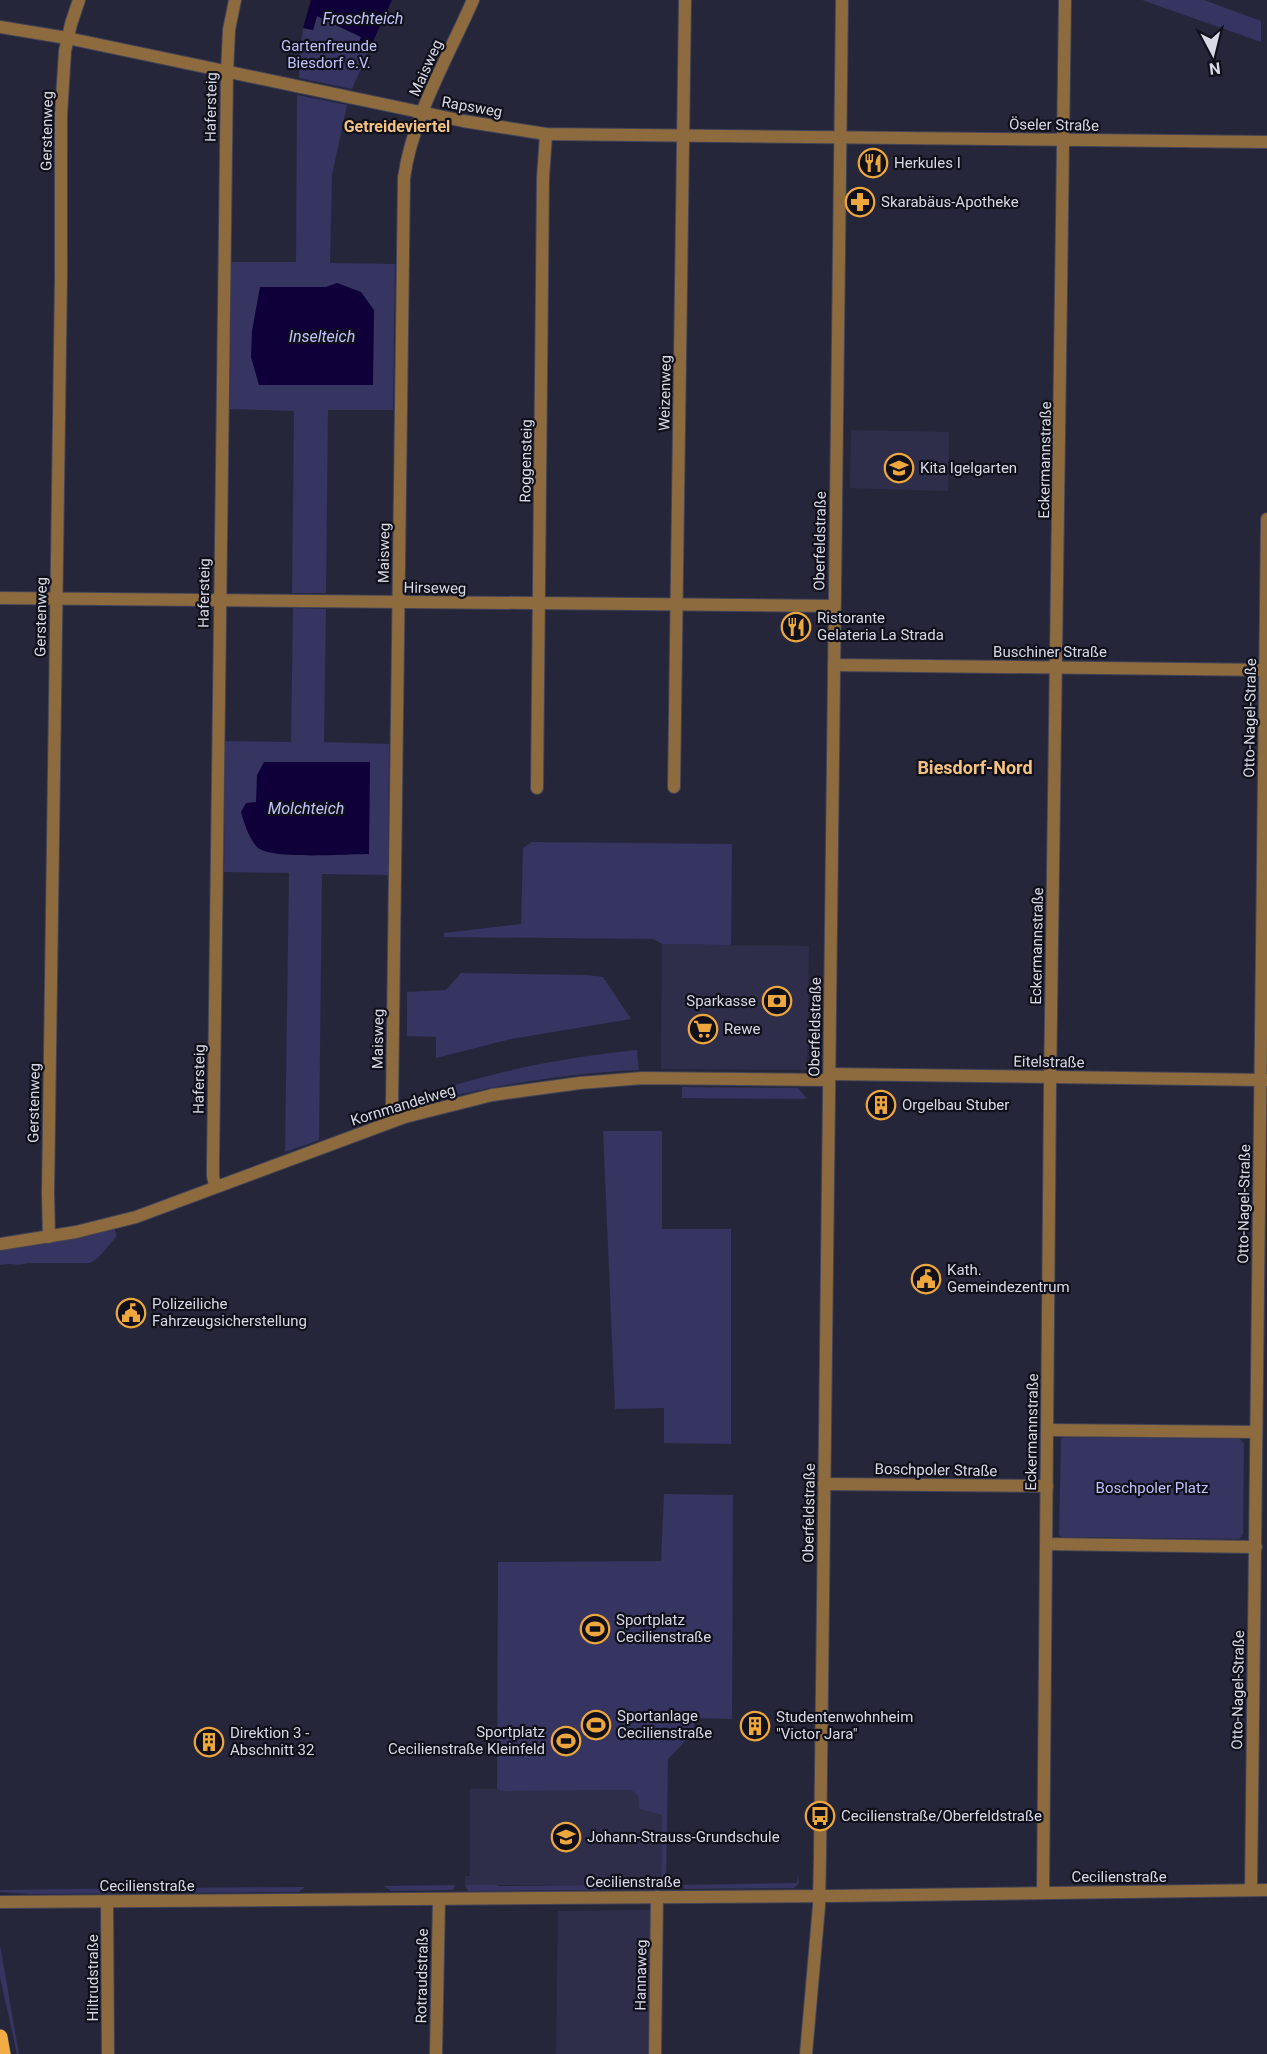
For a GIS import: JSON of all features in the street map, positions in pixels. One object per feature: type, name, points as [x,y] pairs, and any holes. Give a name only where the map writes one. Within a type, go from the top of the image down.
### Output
[{"type":"main road","points":[[0,2037],[3,2054]]},
{"type":"street","name":"Gerstenweg","points":[[49,1237],[61,277],[60,115],[67,38],[79,0]]},
{"type":"street","name":"Hafersteig","points":[[216,1186],[213,1165],[227,73],[229,30],[235,0]]},
{"type":"street","name":"Maisweg","points":[[396,1120],[392,1104],[404,188],[407,161],[422,113],[473,0]]},
{"type":"street","name":"Weizenweg","points":[[674,787],[685,0]]},
{"type":"street","name":"Oberfeldstraße","points":[[806,2054],[819,1896],[842,0]]},
{"type":"street","name":"Eckermannstraße","points":[[1043,1893],[1050,1077],[1065,0]]},
{"type":"street","name":"Rapsweg","points":[[0,27],[67,38],[422,113],[546,134],[840,137]]},
{"type":"street","name":"Roggensteig","points":[[537,788],[543,178],[546,134]]},
{"type":"street","name":"Öseler Straße","points":[[840,137],[1267,142]]},
{"type":"street","name":"Otto-Nagel-Straße","points":[[1251,1890],[1256,1547],[1262,1490],[1256,1432],[1264,1080],[1267,519]]},
{"type":"street","name":"Hirseweg","points":[[0,598],[834,606]]},
{"type":"street","name":"Buschiner Straße","points":[[834,665],[1266,670]]},
{"type":"street","name":"Kornmandelweg","points":[[0,1244],[49,1237],[146,1214],[396,1120],[430,1109],[492,1095],[644,1077],[829,1077]]},
{"type":"street","name":"Eitelstraße","points":[[829,1077],[1264,1080]]},
{"type":"street","points":[[1047,1430],[1256,1432]]},
{"type":"street","name":"Boschpoler Straße","points":[[824,1484],[1047,1486]]},
{"type":"street","points":[[1046,1544],[1256,1547]]},
{"type":"street","name":"Cecilienstraße","points":[[0,1902],[1267,1890]]},
{"type":"street","name":"Hannaweg","points":[[655,2054],[657,1897]]},
{"type":"street","name":"Rotraudstraße","points":[[436,2054],[439,1899]]},
{"type":"street","name":"Hiltrudstraße","points":[[107,1902],[108,2054]]},
{"type":"shaded area","name":"Kita Igelgarten","points":[[851,430],[949,432],[948,491],[850,488]]},
{"type":"shaded area","points":[[662,944],[809,946],[807,1070],[661,1069]]},
{"type":"shaded area","name":"Johann-Strauss-Grundschule","points":[[470,1789],[631,1790],[638,1796],[639,1809],[662,1815],[661,1885],[465,1885],[465,1876],[470,1876]]},
{"type":"shaded area","points":[[652,1910],[652,2054],[556,2054],[558,1911]]},
{"type":"green space","points":[[1142,0],[1204,0],[1261,21],[1261,42]]},
{"type":"green space","name":"Gartenfreunde Biesdorf e.V.","points":[[317,16],[361,37],[358,45],[369,50],[352,89],[299,78],[303,28],[313,30]]},
{"type":"green space","points":[[297,95],[347,105],[332,175],[330,263],[395,264],[393,410],[328,410],[326,593],[292,593],[294,411],[230,409],[231,262],[296,262]]},
{"type":"green space","points":[[293,608],[326,609],[324,742],[389,744],[388,875],[322,874],[319,1140],[285,1152],[289,873],[224,872],[225,741],[291,742]]},
{"type":"green space","points":[[532,842],[732,844],[731,945],[662,944],[653,939],[444,937],[444,933],[521,924],[523,848]]},
{"type":"green space","points":[[461,973],[603,977],[631,1019],[511,1039],[436,1058],[436,1037],[407,1036],[407,992],[446,990]]},
{"type":"green space","points":[[637,1050],[639,1070],[535,1080],[432,1101],[433,1092],[483,1077],[585,1056]]},
{"type":"green space","points":[[682,1087],[798,1088],[807,1099],[682,1098]]},
{"type":"green space","points":[[603,1131],[662,1131],[662,1229],[731,1229],[731,1444],[664,1443],[664,1408],[615,1409]]},
{"type":"green space","points":[[114,1228],[117,1236],[98,1258],[90,1263],[0,1265],[0,1248]]},
{"type":"green space","name":"Boschpoler Platz","points":[[1063,1437],[1240,1439],[1244,1444],[1243,1534],[1239,1539],[1062,1537],[1059,1535],[1061,1439]]},
{"type":"green space","name":"Sportanlage Cecilienstraße","points":[[664,1494],[733,1495],[732,1719],[694,1718],[694,1732],[668,1759],[666,1885],[661,1885],[662,1815],[639,1809],[638,1796],[631,1790],[503,1791],[497,1789],[498,1562],[661,1561]]},
{"type":"green space","points":[[798,1873],[799,1883],[794,1888],[684,1889],[683,1885],[797,1883]]},
{"type":"green space","points":[[455,1885],[453,1890],[391,1891],[384,1886]]},
{"type":"green space","points":[[465,1885],[601,1885],[597,1890],[468,1891]]},
{"type":"green space","points":[[305,1887],[299,1892],[170,1893],[165,1888]]},
{"type":"green space","points":[[152,1888],[148,1893],[0,1892],[0,1890]]},
{"type":"green space","points":[[0,1945],[19,2054],[17,2054],[0,1977]]},
{"type":"water","name":"Froschteich","points":[[311,0],[392,0],[369,50],[358,45],[361,37],[317,16],[313,30],[303,28]]},
{"type":"water","name":"Inselteich","points":[[337,283],[361,292],[374,310],[373,385],[259,385],[251,357],[252,331],[260,287],[326,287]]},
{"type":"water","name":"Molchteich","points":[[264,762],[370,762],[369,854],[292,855],[277,854],[257,847],[249,835],[241,812],[246,803],[256,802],[257,775]]},
{"type":"place","name":"Herkules I","points":[[873,163]]},
{"type":"place","name":"Skarabäus-Apotheke","points":[[860,202]]},
{"type":"place","name":"Kita Igelgarten","points":[[899,468]]},
{"type":"place","name":"Ristorante Gelateria La Strada","points":[[796,627]]},
{"type":"place","name":"Sparkasse","points":[[777,1001]]},
{"type":"place","name":"Rewe","points":[[703,1029]]},
{"type":"place","name":"Orgelbau Stuber","points":[[881,1105]]},
{"type":"place","name":"Kath. Gemeindezentrum","points":[[926,1279]]},
{"type":"place","name":"Polizeiliche Fahrzeugsicherstellung","points":[[131,1313]]},
{"type":"place","name":"Sportplatz Cecilienstraße","points":[[595,1629]]},
{"type":"place","name":"Sportanlage Cecilienstraße","points":[[596,1725]]},
{"type":"place","name":"Studentenwohnheim \"Victor Jara\"","points":[[755,1726]]},
{"type":"place","name":"Sportplatz Cecilienstraße Kleinfeld","points":[[566,1741]]},
{"type":"place","name":"Direktion 3 - Abschnitt 32","points":[[209,1742]]},
{"type":"place","name":"Cecilienstraße/Oberfeldstraße","points":[[820,1816]]},
{"type":"place","name":"Johann-Strauss-Grundschule","points":[[566,1837]]},
{"type":"district","name":"Getreideviertel","points":[[397,126]]},
{"type":"district","name":"Biesdorf-Nord","points":[[975,768]]}]
